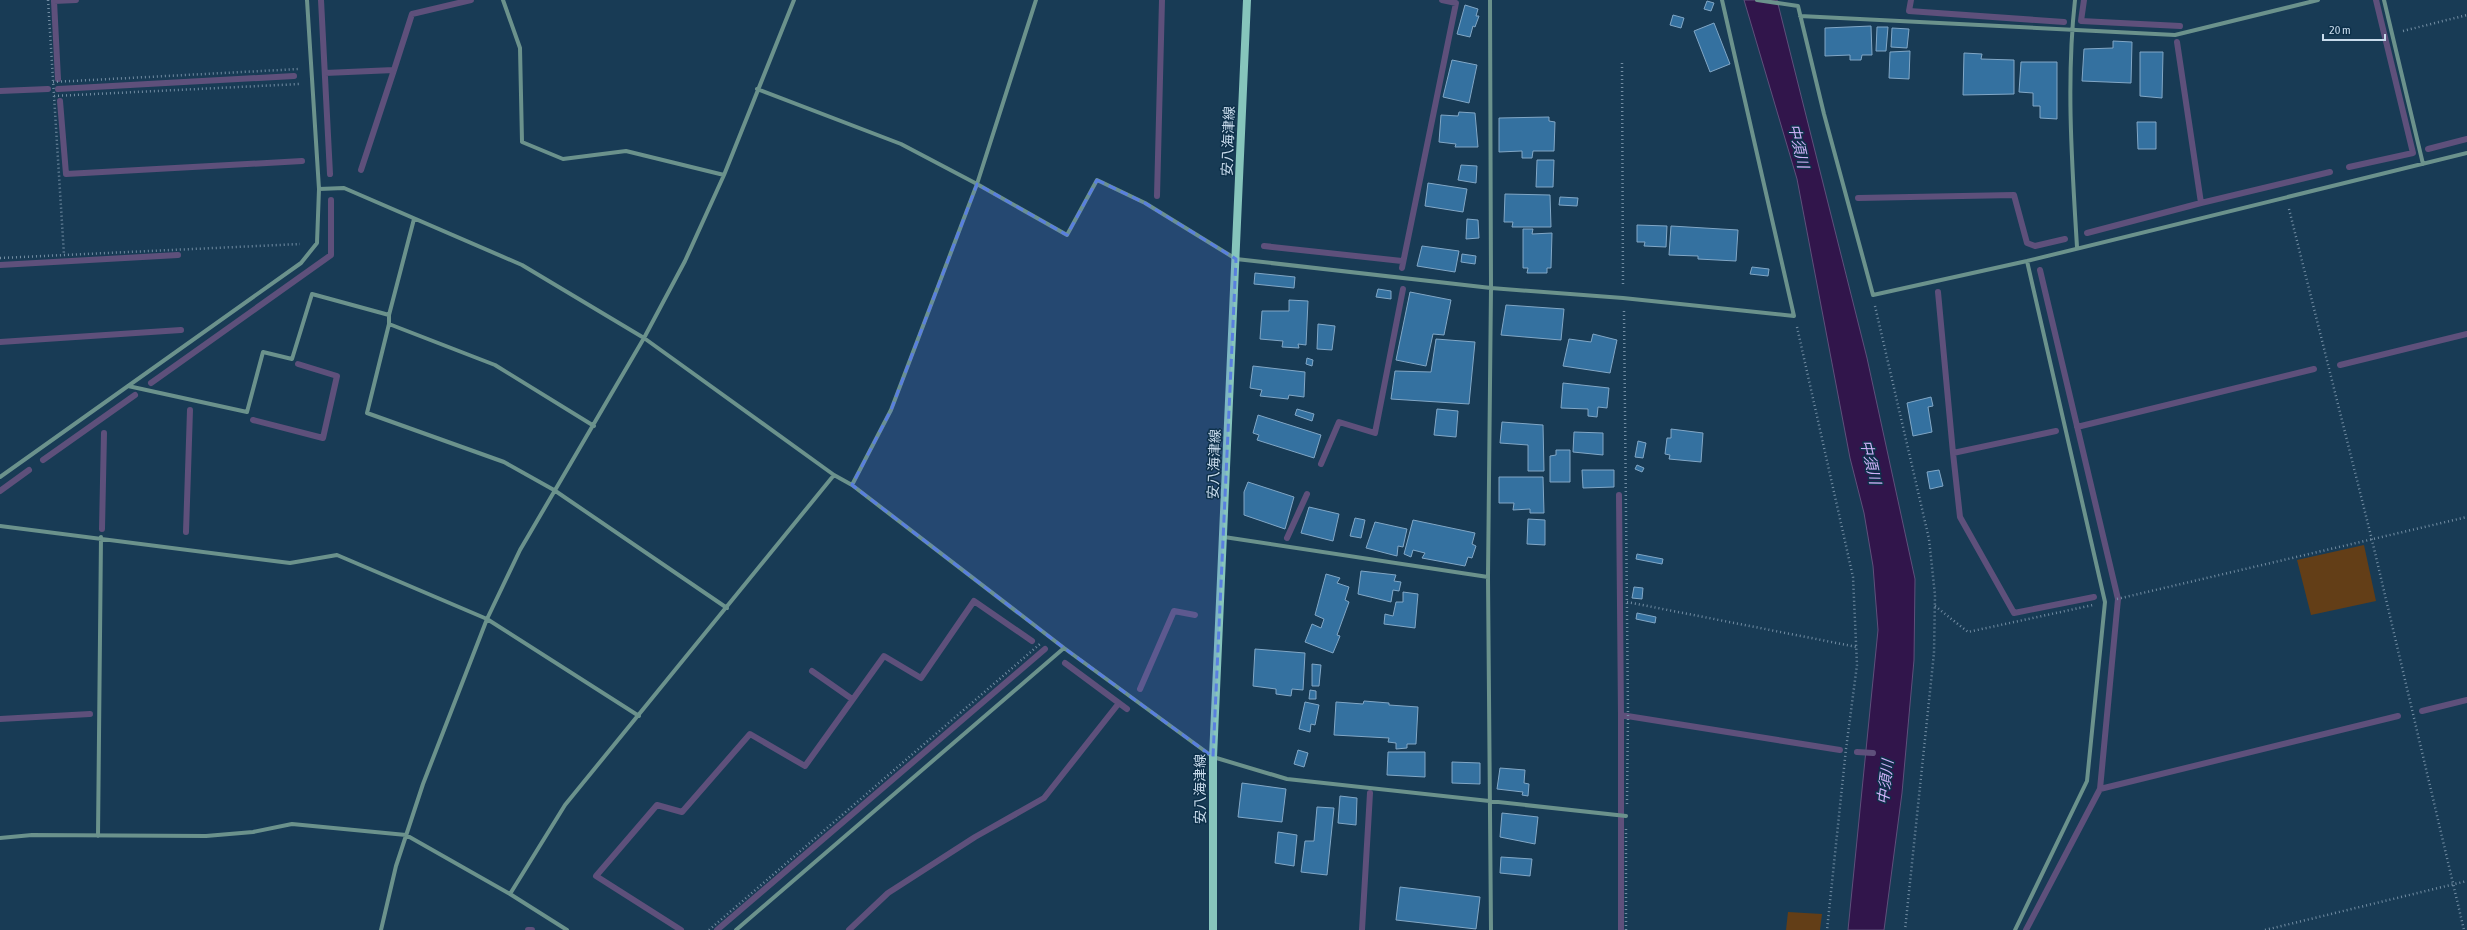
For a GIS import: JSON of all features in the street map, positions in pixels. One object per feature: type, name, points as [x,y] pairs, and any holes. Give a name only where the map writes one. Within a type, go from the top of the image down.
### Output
[{"type":"main road","name":"安八海津線","points":[[1213,930],[1213,757],[1247,0]]},
{"type":"street","points":[[0,478],[301,263],[316,243],[319,189],[307,0]]},
{"type":"street","points":[[503,0],[520,48],[522,142],[563,159],[626,151],[724,175]]},
{"type":"street","points":[[381,930],[388,896],[423,784],[487,619],[520,550],[554,490],[594,426],[644,338],[685,261],[724,175],[757,89],[794,0]]},
{"type":"street","points":[[852,485],[891,410],[977,184],[1036,0]]},
{"type":"street","points":[[1490,0],[1491,288],[1488,577],[1491,930]]},
{"type":"street","points":[[757,89],[901,144],[977,184],[1067,235],[1097,180],[1145,203],[1236,259],[1491,288],[1623,298],[1794,316],[1722,0]]},
{"type":"street","points":[[1757,0],[1798,6],[1824,114],[1873,295],[2027,261],[2078,247],[2467,153]]},
{"type":"street","points":[[2075,0],[2072,30],[2072,158],[2078,247]]},
{"type":"street","points":[[1800,16],[2175,35],[2318,0]]},
{"type":"street","points":[[2384,0],[2423,164]]},
{"type":"street","points":[[319,189],[344,188],[522,265],[644,338],[834,475],[852,485],[1049,637],[1213,757],[1287,779],[1491,800],[1626,816]]},
{"type":"street","points":[[414,219],[389,315],[389,324],[367,413],[504,462],[554,490],[726,608]]},
{"type":"street","points":[[2016,930],[2087,781],[2105,602],[2027,261]]},
{"type":"street","points":[[128,386],[248,412],[263,352],[292,360],[312,294],[389,315]]},
{"type":"street","points":[[389,324],[495,365],[594,426]]},
{"type":"street","points":[[510,894],[565,805],[834,475]]},
{"type":"street","points":[[0,526],[101,537],[290,563],[337,555],[487,619],[638,716]]},
{"type":"street","points":[[98,836],[101,537]]},
{"type":"street","points":[[1224,537],[1488,577]]},
{"type":"street","points":[[736,930],[1064,648]]},
{"type":"street","points":[[0,838],[32,835],[206,836],[252,832],[292,824],[406,835],[510,894],[567,930]]},
{"type":"path","points":[[48,0],[64,255]]},
{"type":"path","points":[[2393,34],[2467,16]]},
{"type":"path","points":[[1622,63],[1627,602],[1626,930]]},
{"type":"path","points":[[53,82],[311,68]]},
{"type":"path","points":[[54,96],[312,83]]},
{"type":"path","points":[[2286,197],[2372,540],[2452,885],[2464,930]]},
{"type":"path","points":[[0,258],[316,243]]},
{"type":"path","points":[[1873,295],[1929,539],[1935,606],[1934,653],[1905,930]]},
{"type":"path","points":[[1794,316],[1853,577],[1857,647],[1857,665],[1846,749],[1827,930]]},
{"type":"path","points":[[1935,606],[1968,632],[2020,623],[2467,517]]},
{"type":"path","points":[[1627,602],[1857,647]]},
{"type":"path","points":[[709,930],[1049,637]]},
{"type":"path","points":[[2265,930],[2467,881]]},
{"type":"highlighted area","points":[[1097,180],[1145,203],[1236,259],[1213,757],[1064,648],[852,485],[891,410],[977,184],[1067,235]]},
{"type":"shaded area","points":[[2364,545],[2376,601],[2311,615],[2297,560]]},
{"type":"shaded area","points":[[1788,912],[1822,914],[1820,930],[1786,930]]},
{"type":"water","name":"中須川","points":[[1744,0],[1777,0],[1867,358],[1915,579],[1914,660],[1902,793],[1884,930],[1848,930],[1878,630],[1873,566],[1864,513],[1850,458],[1797,179]]},
{"type":"building","points":[[1707,1],[1714,3],[1711,11],[1704,9]]},
{"type":"building","points":[[1465,5],[1478,9],[1476,16],[1479,16],[1475,27],[1473,26],[1470,37],[1457,34]]},
{"type":"building","points":[[1673,15],[1684,18],[1681,28],[1670,25]]},
{"type":"building","points":[[1714,23],[1730,64],[1710,72],[1694,31]]},
{"type":"building","points":[[1871,26],[1872,55],[1862,55],[1861,60],[1850,60],[1850,55],[1825,56],[1825,28]]},
{"type":"building","points":[[1877,27],[1888,27],[1886,51],[1876,51]]},
{"type":"building","points":[[1892,28],[1909,29],[1907,48],[1891,47]]},
{"type":"building","points":[[2113,41],[2132,42],[2131,83],[2082,81],[2084,49],[2113,48]]},
{"type":"building","points":[[1910,51],[1909,79],[1889,78],[1890,52]]},
{"type":"building","points":[[2140,52],[2163,52],[2162,98],[2140,96]]},
{"type":"building","points":[[1964,53],[1982,54],[1981,59],[2014,60],[2014,94],[1963,95]]},
{"type":"building","points":[[1452,60],[1477,65],[1469,103],[1443,97]]},
{"type":"building","points":[[2021,62],[2057,62],[2057,119],[2040,118],[2040,106],[2033,106],[2033,93],[2019,92]]},
{"type":"building","points":[[1459,112],[1475,113],[1478,147],[1455,147],[1456,144],[1439,142],[1441,115],[1458,116]]},
{"type":"building","points":[[1549,117],[1549,121],[1555,122],[1554,151],[1533,151],[1532,158],[1522,158],[1522,151],[1499,152],[1499,118]]},
{"type":"building","points":[[2137,122],[2156,122],[2156,149],[2138,149]]},
{"type":"building","points":[[1537,160],[1554,160],[1553,187],[1536,187]]},
{"type":"building","points":[[1461,165],[1477,166],[1476,183],[1458,180]]},
{"type":"building","points":[[1428,183],[1467,189],[1463,212],[1425,206]]},
{"type":"building","points":[[1505,194],[1550,195],[1551,227],[1512,227],[1513,222],[1504,222]]},
{"type":"building","points":[[1560,197],[1578,198],[1577,206],[1559,205]]},
{"type":"building","points":[[1467,219],[1478,220],[1479,238],[1466,239]]},
{"type":"building","points":[[1637,225],[1667,226],[1666,247],[1644,246],[1645,242],[1637,242]]},
{"type":"building","points":[[1671,226],[1738,230],[1736,261],[1698,259],[1698,256],[1669,255]]},
{"type":"building","points":[[1523,229],[1533,229],[1532,234],[1552,233],[1551,268],[1547,268],[1547,273],[1527,273],[1528,268],[1523,268]]},
{"type":"building","points":[[1422,246],[1459,251],[1455,272],[1417,266]]},
{"type":"building","points":[[1462,254],[1476,256],[1475,264],[1461,262]]},
{"type":"building","points":[[1752,267],[1769,269],[1768,276],[1750,274]]},
{"type":"building","points":[[1255,273],[1295,277],[1294,288],[1254,284]]},
{"type":"building","points":[[1378,289],[1391,291],[1391,299],[1376,297]]},
{"type":"building","points":[[1410,292],[1451,300],[1444,335],[1433,334],[1426,366],[1396,360]]},
{"type":"building","points":[[1289,300],[1308,301],[1306,345],[1298,344],[1299,348],[1282,347],[1283,341],[1260,339],[1262,311],[1289,311]]},
{"type":"building","points":[[1506,305],[1564,309],[1561,340],[1501,335]]},
{"type":"building","points":[[1318,324],[1335,326],[1332,350],[1317,349]]},
{"type":"building","points":[[1593,334],[1617,340],[1610,373],[1563,366],[1569,339],[1591,342]]},
{"type":"building","points":[[1436,339],[1475,342],[1469,404],[1391,399],[1395,371],[1431,372]]},
{"type":"building","points":[[1307,358],[1313,360],[1312,366],[1306,364]]},
{"type":"building","points":[[1253,366],[1305,372],[1304,397],[1289,395],[1288,399],[1260,396],[1262,390],[1250,388]]},
{"type":"building","points":[[1563,383],[1609,388],[1607,408],[1598,407],[1597,417],[1588,416],[1588,409],[1561,408]]},
{"type":"building","points":[[1931,397],[1933,406],[1928,407],[1932,432],[1913,436],[1907,403]]},
{"type":"building","points":[[1297,409],[1314,414],[1312,421],[1295,415]]},
{"type":"building","points":[[1437,409],[1458,411],[1456,437],[1434,435]]},
{"type":"building","points":[[1258,415],[1321,435],[1314,458],[1257,440],[1259,435],[1253,433]]},
{"type":"building","points":[[1502,422],[1543,425],[1544,471],[1528,471],[1528,445],[1500,443]]},
{"type":"building","points":[[1671,429],[1703,433],[1701,462],[1669,459],[1670,455],[1665,454],[1667,438],[1671,438]]},
{"type":"building","points":[[1574,432],[1603,433],[1603,455],[1573,452]]},
{"type":"building","points":[[1638,441],[1646,443],[1643,458],[1635,457]]},
{"type":"building","points":[[1556,450],[1570,450],[1570,482],[1550,482],[1550,456],[1556,455]]},
{"type":"building","points":[[1637,465],[1644,468],[1642,472],[1635,469]]},
{"type":"building","points":[[1582,470],[1614,470],[1614,487],[1583,488]]},
{"type":"building","points":[[1939,470],[1943,486],[1930,489],[1927,472]]},
{"type":"building","points":[[1499,477],[1543,477],[1544,513],[1530,513],[1530,509],[1513,510],[1514,503],[1499,503]]},
{"type":"building","points":[[1248,482],[1294,497],[1285,529],[1244,515],[1244,492]]},
{"type":"building","points":[[1309,507],[1339,514],[1333,541],[1301,533]]},
{"type":"building","points":[[1355,518],[1365,520],[1361,538],[1350,536]]},
{"type":"building","points":[[1528,519],[1545,520],[1545,545],[1527,544]]},
{"type":"building","points":[[1413,520],[1475,533],[1472,544],[1476,546],[1472,558],[1468,557],[1465,566],[1422,558],[1425,553],[1413,550],[1411,557],[1404,554]]},
{"type":"building","points":[[1375,522],[1407,529],[1403,547],[1398,546],[1397,556],[1366,548]]},
{"type":"building","points":[[1637,554],[1663,559],[1662,564],[1636,559]]},
{"type":"building","points":[[1361,571],[1396,575],[1394,581],[1401,582],[1399,591],[1393,590],[1391,602],[1358,594]]},
{"type":"building","points":[[1326,574],[1340,578],[1337,583],[1349,587],[1345,600],[1349,602],[1337,635],[1340,636],[1333,653],[1305,642],[1312,624],[1321,628],[1324,619],[1315,615]]},
{"type":"building","points":[[1634,587],[1643,588],[1642,599],[1632,598]]},
{"type":"building","points":[[1403,592],[1418,594],[1415,628],[1384,624],[1385,614],[1393,616],[1396,602],[1403,602]]},
{"type":"building","points":[[1637,613],[1656,617],[1655,623],[1636,619]]},
{"type":"building","points":[[1255,649],[1305,653],[1303,690],[1292,689],[1291,696],[1276,694],[1276,689],[1253,686]]},
{"type":"building","points":[[1312,664],[1321,665],[1319,686],[1312,686]]},
{"type":"building","points":[[1310,690],[1316,691],[1316,699],[1309,699]]},
{"type":"building","points":[[1364,701],[1389,703],[1389,705],[1418,707],[1416,744],[1407,744],[1407,748],[1396,749],[1396,743],[1388,742],[1389,738],[1334,735],[1336,702],[1363,704]]},
{"type":"building","points":[[1305,702],[1319,705],[1315,725],[1311,724],[1310,732],[1299,729]]},
{"type":"building","points":[[1298,750],[1308,753],[1304,767],[1294,764]]},
{"type":"building","points":[[1388,752],[1425,752],[1425,777],[1387,775]]},
{"type":"building","points":[[1452,762],[1480,763],[1480,784],[1452,783]]},
{"type":"building","points":[[1500,768],[1525,770],[1524,783],[1529,784],[1528,796],[1522,795],[1523,792],[1497,789]]},
{"type":"building","points":[[1242,783],[1286,789],[1282,822],[1238,817]]},
{"type":"building","points":[[1340,796],[1357,798],[1356,825],[1338,823]]},
{"type":"building","points":[[1317,807],[1334,808],[1327,875],[1301,872],[1305,841],[1314,841]]},
{"type":"building","points":[[1502,813],[1538,817],[1535,844],[1500,837]]},
{"type":"building","points":[[1278,832],[1297,835],[1294,866],[1275,863]]},
{"type":"building","points":[[1501,857],[1532,859],[1530,876],[1500,873]]},
{"type":"building","points":[[1400,887],[1480,897],[1476,929],[1396,920]]},
{"type":"waterway","points":[[58,79],[54,1],[76,0]]},
{"type":"waterway","points":[[321,0],[330,174]]},
{"type":"waterway","points":[[325,73],[394,70],[412,14],[471,0]]},
{"type":"waterway","points":[[1157,196],[1162,0]]},
{"type":"waterway","points":[[1402,268],[1456,3],[1442,0]]},
{"type":"waterway","points":[[1911,0],[1909,11],[2064,22]]},
{"type":"waterway","points":[[2084,0],[2081,21],[2180,26]]},
{"type":"waterway","points":[[2349,167],[2413,153],[2376,0]]},
{"type":"waterway","points":[[2177,42],[2201,203]]},
{"type":"waterway","points":[[361,170],[394,70]]},
{"type":"waterway","points":[[58,89],[294,76]]},
{"type":"waterway","points":[[0,91],[48,89]]},
{"type":"waterway","points":[[60,101],[66,174],[302,161]]},
{"type":"waterway","points":[[2428,149],[2467,139]]},
{"type":"waterway","points":[[2087,233],[2201,203],[2330,172]]},
{"type":"waterway","points":[[1858,198],[2014,195],[2027,243],[2035,246],[2065,239]]},
{"type":"waterway","points":[[151,383],[331,255],[331,200]]},
{"type":"waterway","points":[[1264,246],[1402,261]]},
{"type":"waterway","points":[[0,265],[178,255]]},
{"type":"waterway","points":[[2026,930],[2100,789],[2118,599],[2040,270]]},
{"type":"waterway","points":[[1321,464],[1339,422],[1375,433],[1403,289]]},
{"type":"waterway","points":[[1938,292],[1953,453],[2056,431]]},
{"type":"waterway","points":[[0,342],[181,330]]},
{"type":"waterway","points":[[2340,365],[2467,334]]},
{"type":"waterway","points":[[253,420],[323,438],[337,376],[298,364]]},
{"type":"waterway","points":[[2077,427],[2314,369]]},
{"type":"waterway","points":[[43,460],[135,395]]},
{"type":"waterway","points":[[186,532],[190,410]]},
{"type":"waterway","points":[[102,529],[104,433]]},
{"type":"waterway","points":[[1953,453],[1960,517],[2014,613],[2094,597]]},
{"type":"waterway","points":[[0,491],[29,470]]},
{"type":"waterway","points":[[1287,538],[1307,494]]},
{"type":"waterway","points":[[1619,495],[1621,715]]},
{"type":"waterway","points":[[681,930],[596,876],[657,805],[682,812],[750,734],[805,766],[884,656],[921,678],[974,601],[1032,641]]},
{"type":"waterway","points":[[1140,689],[1174,611],[1195,615]]},
{"type":"waterway","points":[[717,930],[1045,649]]},
{"type":"waterway","points":[[1065,663],[1127,709]]},
{"type":"waterway","points":[[812,671],[852,699]]},
{"type":"waterway","points":[[2422,711],[2467,700]]},
{"type":"waterway","points":[[849,930],[888,893],[975,837],[1044,798],[1119,703]]},
{"type":"waterway","points":[[0,719],[90,714]]},
{"type":"waterway","points":[[1621,930],[1621,715],[1840,750]]},
{"type":"waterway","points":[[2100,789],[2398,716]]},
{"type":"waterway","points":[[1857,752],[1873,753]]},
{"type":"waterway","points":[[1362,930],[1370,793]]}]
